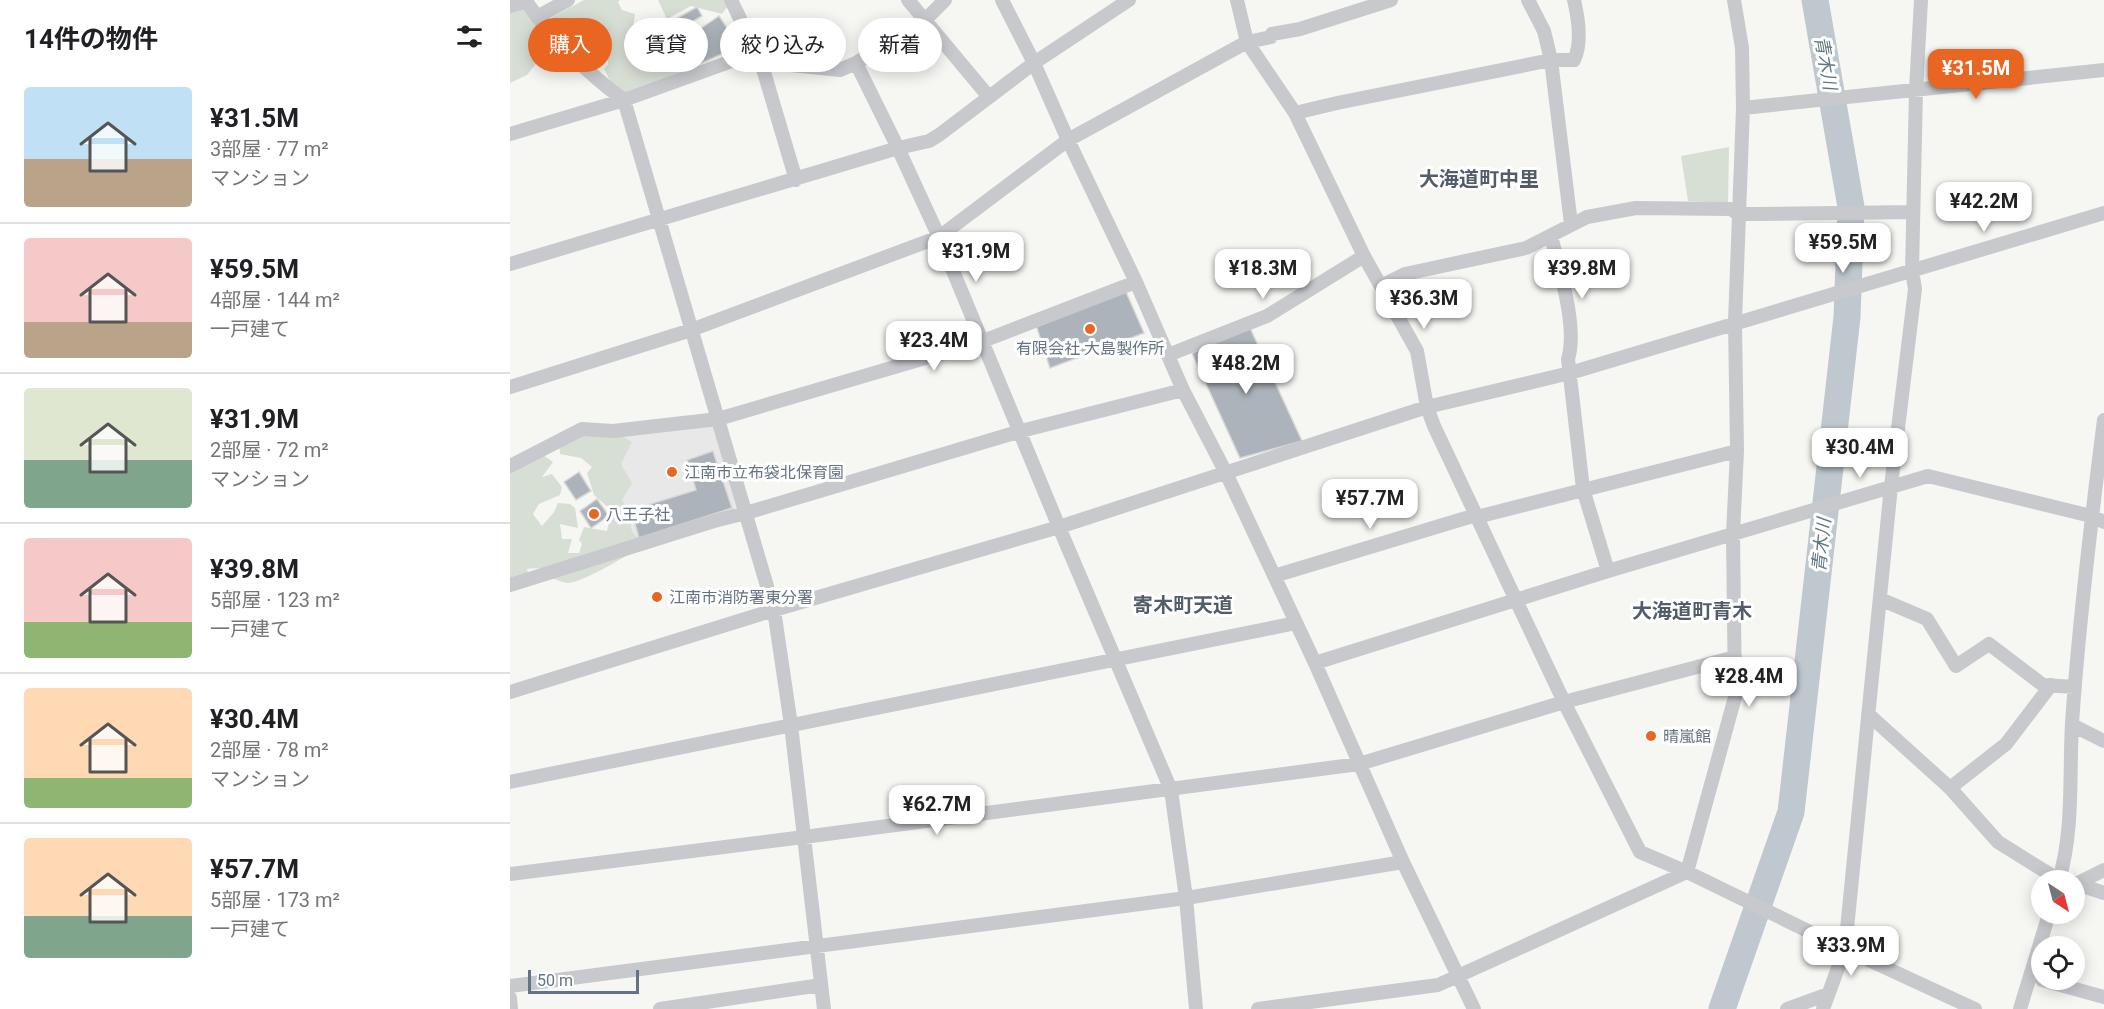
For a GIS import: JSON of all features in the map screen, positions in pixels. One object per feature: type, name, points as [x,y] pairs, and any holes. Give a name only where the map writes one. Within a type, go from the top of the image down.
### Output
[{"type":"street","points":[[537,17],[568,0]]},
{"type":"street","points":[[731,0],[740,18]]},
{"type":"street","points":[[908,0],[922,18]]},
{"type":"street","points":[[927,18],[945,0]]},
{"type":"street","points":[[1002,0],[1034,63],[1136,282],[1183,390],[1226,473],[1315,663],[1403,862],[1474,1009]]},
{"type":"street","points":[[510,264],[898,148],[929,141],[1034,63],[1129,0]]},
{"type":"street","points":[[1237,0],[1247,42],[1296,114],[1364,256],[1417,351],[1427,407],[1515,600],[1640,852],[1688,872],[1845,949],[1975,1009]]},
{"type":"street","points":[[510,387],[691,330],[939,237],[1068,140],[1247,42],[1271,37],[1272,34],[1300,29],[1391,0]]},
{"type":"street","points":[[1528,0],[1544,31],[1551,60],[1571,224]]},
{"type":"street","points":[[1296,114],[1337,103],[1551,60],[1574,60],[1577,53],[1577,14],[1574,0]]},
{"type":"street","points":[[1688,872],[1736,697],[1733,534],[1737,450],[1735,322],[1743,108],[1742,48],[1734,0]]},
{"type":"street","points":[[1823,1009],[1845,949],[1891,486],[1915,289],[1912,271],[1913,212],[1921,0]]},
{"type":"street","points":[[510,6],[525,1],[537,17],[581,63],[607,88],[624,100],[774,610],[791,724],[824,1009]]},
{"type":"street","points":[[942,42],[989,97]]},
{"type":"street","points":[[846,67],[856,63],[939,237],[1171,790],[1186,898],[1196,1009]]},
{"type":"street","points":[[510,134],[720,69]]},
{"type":"street","points":[[1743,108],[2104,70]]},
{"type":"street","points":[[764,72],[796,180]]},
{"type":"street","points":[[1381,286],[1405,274],[1526,248],[1587,217],[1636,208],[1730,209],[1739,214],[1913,212]]},
{"type":"street","points":[[510,692],[774,610],[1059,527],[1427,407],[1570,373],[2104,213]]},
{"type":"street","points":[[1551,236],[1565,291],[1571,347],[1568,359],[1583,489],[1608,571]]},
{"type":"street","points":[[1168,355],[1267,316],[1364,256]]},
{"type":"street","points":[[510,466],[582,429],[613,431],[718,419],[983,341],[1136,282]]},
{"type":"street","points":[[510,585],[714,521],[1021,431],[1183,390]]},
{"type":"street","points":[[2062,870],[2070,822],[2072,725],[2084,579],[2098,519],[2104,420]]},
{"type":"street","points":[[1274,576],[1476,516],[1737,450]]},
{"type":"street","points":[[1315,663],[1608,571],[1928,476],[2098,519]]},
{"type":"street","points":[[1880,599],[1927,619],[1956,666],[1989,644],[2043,685],[2075,687]]},
{"type":"street","points":[[510,782],[1296,623]]},
{"type":"street","points":[[510,874],[1359,764],[1564,702],[1735,657]]},
{"type":"street","points":[[1950,788],[2006,744],[2051,685]]},
{"type":"street","points":[[1868,714],[1950,788],[1998,842],[2043,870]]},
{"type":"street","points":[[2072,725],[2104,741]]},
{"type":"street","points":[[510,986],[1186,898],[1403,862]]},
{"type":"street","points":[[2085,879],[2104,870]]},
{"type":"street","points":[[1258,1009],[1359,1002],[1438,985],[1688,872]]},
{"type":"street","points":[[2085,887],[2104,893]]},
{"type":"street","points":[[660,1009],[821,985]]},
{"type":"street","points":[[2020,1009],[2031,990]]},
{"type":"street","points":[[2078,990],[2104,998]]},
{"type":"street","points":[[1787,1009],[1828,994]]},
{"type":"street","points":[[510,998],[511,1009]]},
{"type":"shaded area","points":[[584,0],[620,0],[618,2],[622,10],[635,14],[634,18],[624,18],[624,72],[685,73],[626,96],[610,81],[606,72],[612,72],[612,18],[551,18]]},
{"type":"shaded area","points":[[658,0],[725,0],[727,7],[722,14],[691,6],[667,18]]},
{"type":"shaded area","points":[[522,8],[531,18],[528,18],[529,72],[510,83],[510,13]]},
{"type":"shaded area","points":[[1729,147],[1728,203],[1688,201],[1681,156]]},
{"type":"shaded area","name":"江南市立布袋北保育園","points":[[718,419],[746,513],[632,547],[597,430]]},
{"type":"shaded area","points":[[613,431],[632,442],[621,464],[632,483],[622,500],[628,509],[633,532],[644,543],[607,567],[575,582],[566,583],[554,579],[546,570],[536,568],[527,569],[530,579],[510,585],[510,466],[543,455],[553,462],[542,477],[552,474],[562,487],[560,495],[539,504],[533,514],[542,526],[554,512],[558,503],[570,504],[575,508],[578,528],[560,524],[562,539],[572,539],[568,553],[579,553],[582,544],[579,540],[584,527],[607,531],[611,510],[594,495],[587,473],[592,467],[581,458],[560,454],[559,444],[581,435]]},
{"type":"building","points":[[697,7],[702,16],[699,18],[677,18]]},
{"type":"building","points":[[719,16],[720,18],[720,55],[708,60],[708,23]]},
{"type":"building","name":"有限会社 大島製作所","points":[[1126,292],[1144,333],[1050,368],[1036,325]]},
{"type":"building","points":[[1250,328],[1302,441],[1240,458],[1192,353]]},
{"type":"building","points":[[713,451],[732,508],[639,538],[631,510],[696,490],[687,460]]},
{"type":"building","points":[[579,472],[591,491],[576,500],[564,482]]},
{"type":"building","name":"八王子社","points":[[597,499],[609,516],[591,528],[580,511]]},
{"type":"waterway","name":"青木川","points":[[1722,1009],[1791,812],[1847,317],[1851,207],[1815,0]]},
{"type":"place","name":"有限会社 大島製作所","points":[[1090,329]]},
{"type":"place","name":"江南市立布袋北保育園","points":[[672,472]]},
{"type":"place","name":"八王子社","points":[[594,514]]},
{"type":"place","name":"江南市消防署東分署","points":[[657,597]]},
{"type":"place","name":"晴嵐館","points":[[1651,736]]},
{"type":"district","name":"大海道町中里","points":[[1479,179]]},
{"type":"district","name":"寄木町天道","points":[[1183,605]]},
{"type":"district","name":"大海道町青木","points":[[1692,611]]}]
